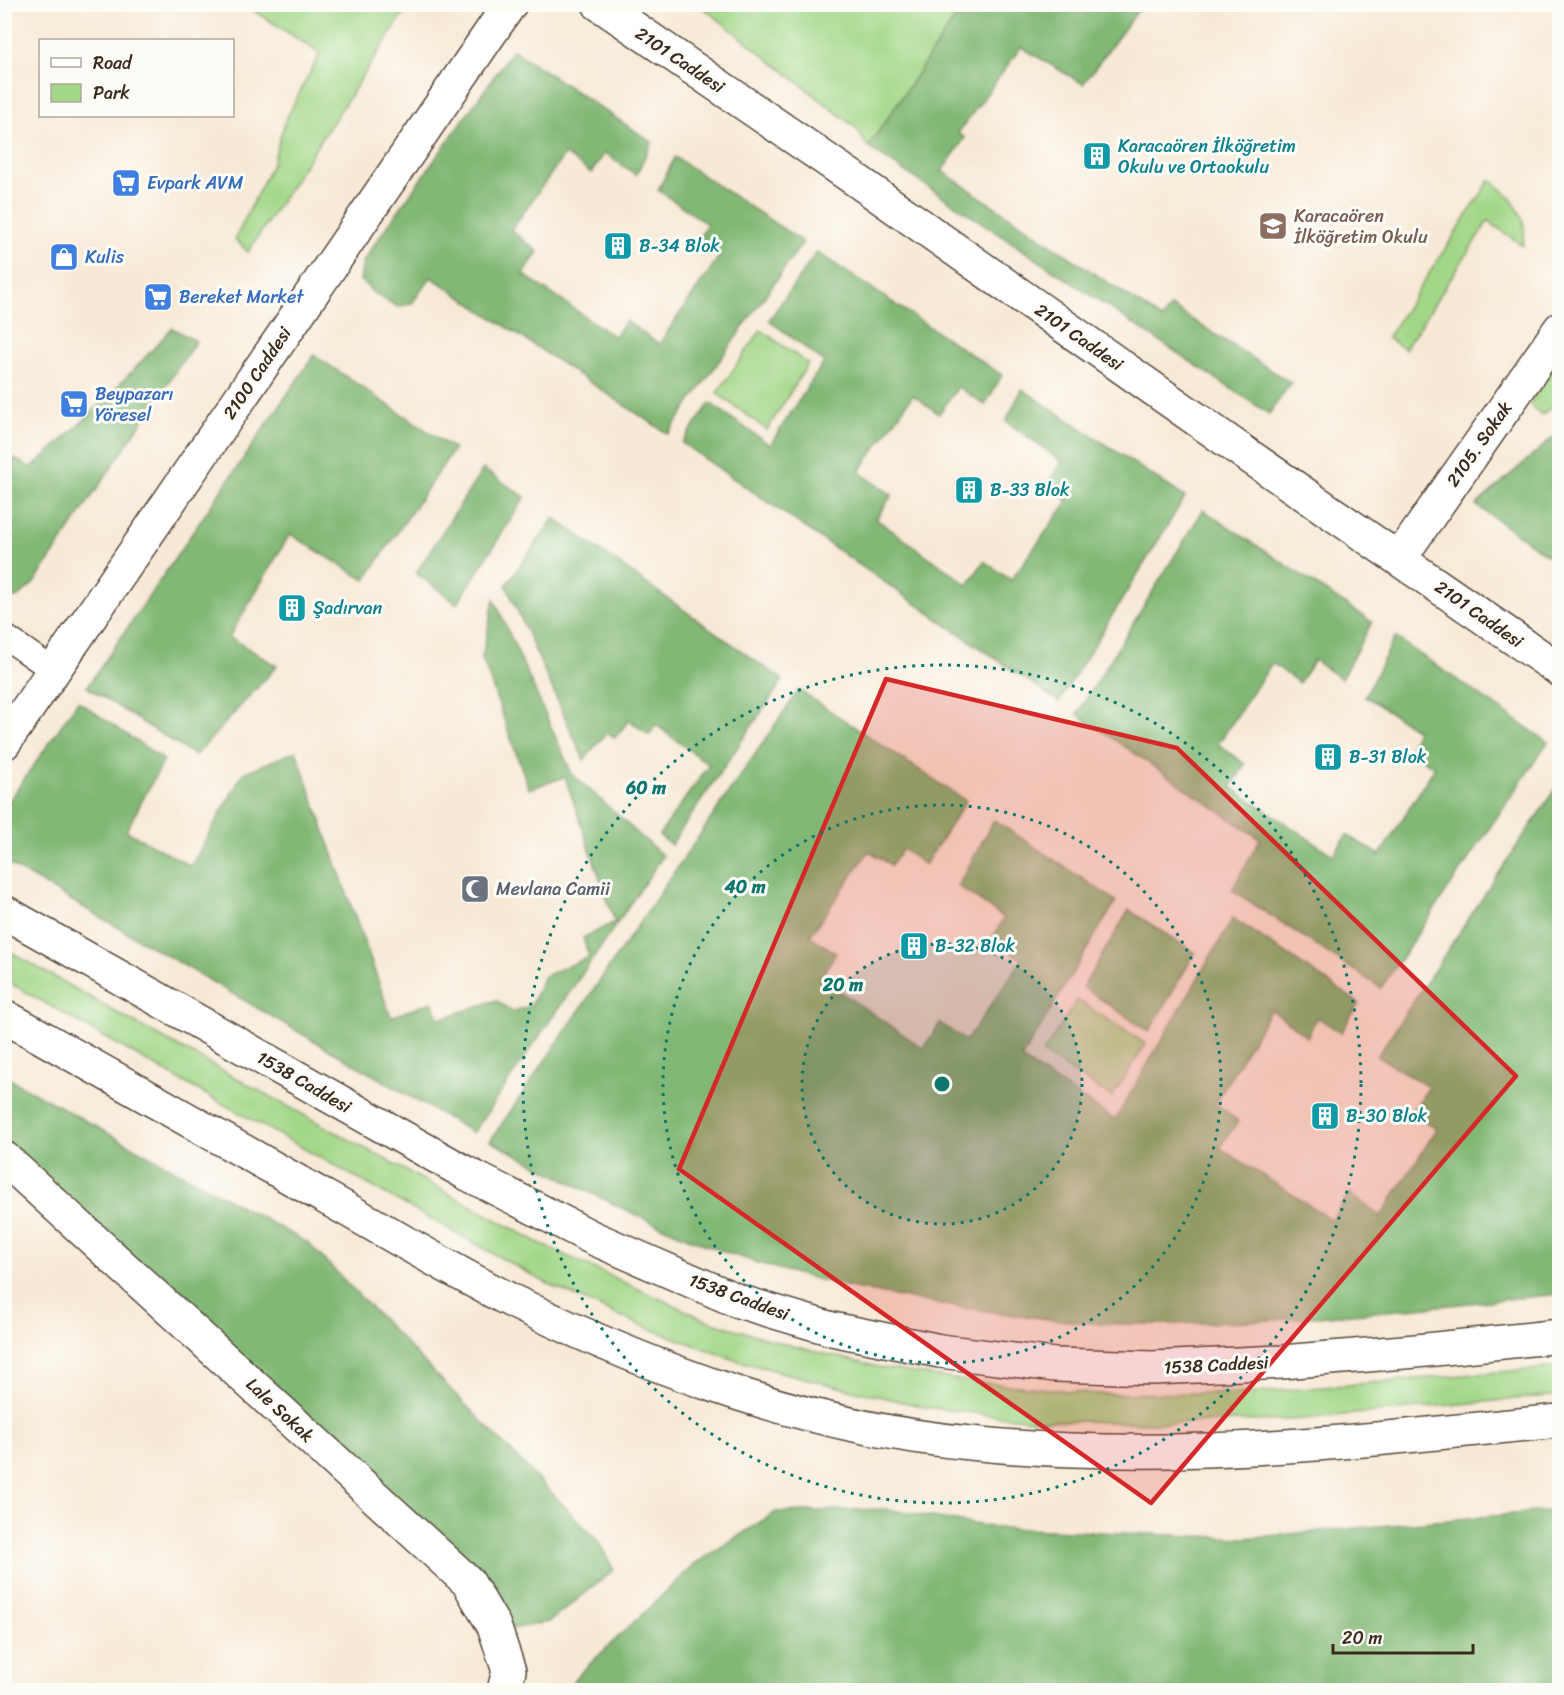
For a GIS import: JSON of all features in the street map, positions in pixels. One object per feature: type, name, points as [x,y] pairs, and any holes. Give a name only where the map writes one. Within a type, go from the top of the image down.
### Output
[{"type":"main road","name":"2100 Caddesi","points":[[4,743],[510,4]]},
{"type":"main road","name":"2101 Caddesi","points":[[599,4],[1560,670]]},
{"type":"main road","name":"2105. Sokak","points":[[1399,559],[1560,329]]},
{"type":"main road","name":"1538 Caddesi","points":[[4,912],[464,1172],[593,1238],[738,1301],[832,1329],[940,1351],[1043,1364],[1153,1368],[1282,1362],[1560,1336]]},
{"type":"main road","points":[[4,1016],[510,1300],[628,1353],[722,1388],[815,1417],[879,1430],[969,1443],[1062,1449],[1179,1450],[1287,1446],[1560,1420]]},
{"type":"main road","name":"Lale Sokak","points":[[4,1158],[468,1582],[494,1626],[509,1671],[504,1690]]},
{"type":"lane","points":[[4,636],[53,669]]},
{"type":"highlighted area","points":[[886,679],[1177,748],[1516,1076],[1151,1503],[679,1169]]},
{"type":"green space","points":[[245,5],[409,5],[248,252],[235,239],[273,162],[285,121],[320,53]]},
{"type":"green space","points":[[700,5],[964,5],[868,147],[856,128]]},
{"type":"green space","points":[[964,5],[1142,5],[1083,84],[1021,47],[958,133],[965,138],[942,171],[1162,319],[1171,306],[1291,383],[1269,414],[868,147]]},
{"type":"green space","points":[[513,50],[652,142],[636,175],[605,153],[591,173],[565,154],[511,230],[538,252],[523,274],[615,337],[626,321],[659,344],[719,257],[698,240],[707,224],[658,190],[675,157],[803,242],[668,434],[431,277],[412,303],[398,307],[376,295],[360,280],[363,262],[369,252]]},
{"type":"green space","points":[[1490,180],[1507,194],[1520,212],[1524,228],[1523,246],[1488,221],[1405,349],[1387,338]]},
{"type":"green space","points":[[817,252],[1002,375],[985,405],[958,387],[939,414],[913,395],[859,472],[892,495],[876,519],[968,585],[984,561],[1011,580],[1068,501],[1046,485],[1062,462],[1006,421],[1022,389],[1185,497],[1059,702],[682,443],[710,403],[770,445],[824,362],[769,320]]},
{"type":"green space","points":[[172,328],[196,341],[34,583],[17,598],[5,599],[5,453],[31,468],[104,400]]},
{"type":"green space","points":[[761,330],[808,364],[767,430],[717,393]]},
{"type":"green space","points":[[314,355],[454,449],[365,580],[290,534],[229,637],[277,666],[195,756],[87,687]]},
{"type":"green space","points":[[1559,360],[1559,400],[1542,415],[1529,404]]},
{"type":"green space","points":[[1559,432],[1559,564],[1476,505]]},
{"type":"green space","points":[[483,469],[525,497],[457,604],[416,573]]},
{"type":"green space","points":[[1203,510],[1372,622],[1341,679],[1314,660],[1299,683],[1272,663],[1218,744],[1245,764],[1231,787],[1333,855],[1347,835],[1380,855],[1435,767],[1409,751],[1417,730],[1365,696],[1395,637],[1548,742],[1381,988],[1232,890],[1260,839],[1077,714]]},
{"type":"green space","points":[[554,518],[783,680],[671,845],[659,835],[709,765],[656,725],[649,735],[629,720],[615,738],[607,732],[584,760],[506,585]]},
{"type":"green space","points":[[494,599],[572,774],[663,856],[473,1133],[5,862],[5,807],[78,701],[164,760],[126,831],[191,866],[243,773],[296,751],[391,1017],[432,1002],[440,1019],[496,1000],[513,1012],[531,1005],[544,976],[589,957],[583,938],[615,922],[565,777],[529,789],[482,658]]},
{"type":"green space","points":[[799,690],[966,801],[925,865],[903,849],[891,865],[869,851],[810,936],[836,953],[820,978],[923,1048],[940,1023],[966,1041],[1022,960],[992,939],[1004,918],[958,886],[994,820],[1116,901],[1021,1059],[1115,1120],[1233,918],[1359,1003],[1341,1033],[1317,1017],[1307,1037],[1271,1009],[1215,1103],[1238,1121],[1220,1148],[1332,1220],[1349,1193],[1381,1216],[1437,1129],[1411,1113],[1429,1087],[1377,1056],[1559,783],[1559,1294],[1344,1315],[1236,1322],[1128,1324],[1034,1318],[854,1288],[761,1264],[669,1230],[490,1141]]},
{"type":"green space","points":[[1129,910],[1195,953],[1149,1032],[1083,987]]},
{"type":"green space","points":[[5,949],[135,1023],[541,1244],[706,1320],[781,1343],[879,1367],[959,1380],[1098,1394],[1253,1393],[1559,1367],[1559,1395],[1291,1420],[1163,1423],[1032,1420],[925,1407],[735,1360],[640,1325],[548,1284],[153,1065],[5,980]]},
{"type":"green space","points":[[1077,1000],[1146,1044],[1112,1097],[1043,1053]]},
{"type":"green space","points":[[4,1076],[308,1243],[598,1541],[614,1570],[549,1622],[506,1630],[5,1143]]},
{"type":"green space","points":[[885,1509],[997,1528],[1244,1538],[1559,1510],[1559,1690],[568,1690],[575,1678],[696,1563],[776,1512]]},
{"type":"place","name":"Karacaören İlköğretim Okulu ve Ortaokulu","points":[[1097,156]]},
{"type":"place","name":"Evpark AVM","points":[[126,183]]},
{"type":"place","name":"Karacaören İlköğretim Okulu","points":[[1273,226]]},
{"type":"place","name":"B-34 Blok","points":[[618,246]]},
{"type":"place","name":"Kulis","points":[[64,257]]},
{"type":"place","name":"Bereket Market","points":[[158,297]]},
{"type":"place","name":"Beypazarı Yöresel","points":[[74,404]]},
{"type":"place","name":"B-33 Blok","points":[[969,490]]},
{"type":"place","name":"Şadırvan","points":[[292,608]]},
{"type":"place","name":"B-31 Blok","points":[[1328,757]]},
{"type":"place","name":"Mevlana Camii","points":[[475,889]]},
{"type":"place","name":"B-32 Blok","points":[[914,946]]},
{"type":"place","name":"B-30 Blok","points":[[1325,1116]]}]
